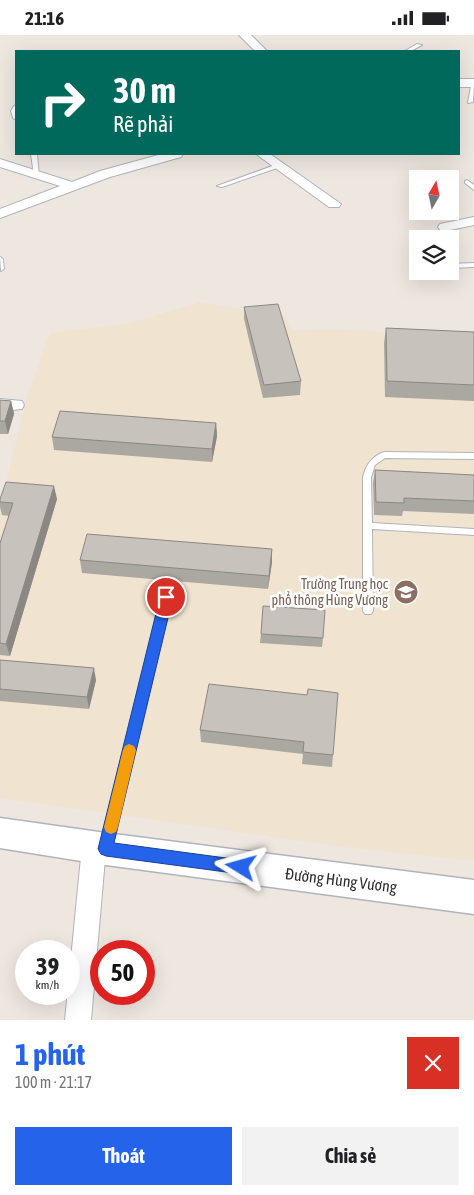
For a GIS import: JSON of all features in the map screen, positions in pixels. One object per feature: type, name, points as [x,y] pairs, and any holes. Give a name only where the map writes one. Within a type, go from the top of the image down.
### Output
[{"type":"main road","name":"Đường Hùng Vương","points":[[0,833],[474,897]]},
{"type":"street","points":[[246,35],[260,50]]},
{"type":"street","points":[[460,83],[474,85]]},
{"type":"street","points":[[0,214],[105,174],[172,155]]},
{"type":"street","points":[[263,155],[334,204]]},
{"type":"street","points":[[0,163],[72,186]]},
{"type":"street","points":[[445,227],[474,221]]},
{"type":"street","points":[[78,1020],[100,848]]},
{"type":"lane","points":[[410,50],[419,45]]},
{"type":"lane","points":[[470,101],[474,85]]},
{"type":"lane","points":[[34,155],[36,175]]},
{"type":"lane","points":[[220,186],[278,166]]},
{"type":"lane","points":[[467,182],[474,188]]},
{"type":"lane","points":[[0,259],[2,269]]},
{"type":"lane","points":[[459,266],[474,265]]},
{"type":"lane","points":[[368,611],[369,526],[367,477],[370,465],[376,458],[384,455],[474,456]]},
{"type":"lane","points":[[369,526],[474,531]]},
{"type":"lane","points":[[100,848],[166,597]]},
{"type":"shaded area","points":[[200,302],[285,317],[292,330],[333,329],[474,337],[474,861],[343,847],[0,798],[0,508],[27,396],[50,333],[130,323]]},
{"type":"building","points":[[278,304],[301,381],[264,385],[244,307]]},
{"type":"building","points":[[386,328],[474,332],[474,385],[387,381]]},
{"type":"building","points":[[0,400],[11,401],[5,421],[0,421]]},
{"type":"building","points":[[60,411],[216,423],[212,449],[52,437]]},
{"type":"building","points":[[375,470],[474,475],[474,501],[404,498],[404,503],[376,502]]},
{"type":"building","points":[[6,482],[54,486],[6,644],[0,643],[0,543],[13,503],[0,502]]},
{"type":"building","points":[[87,534],[272,549],[269,576],[80,560]]},
{"type":"building","points":[[263,606],[325,610],[323,638],[261,634]]},
{"type":"building","points":[[0,660],[94,668],[87,697],[0,689]]},
{"type":"building","points":[[209,684],[307,695],[308,689],[338,693],[333,755],[303,752],[304,742],[200,730]]},
{"type":"slow traffic","points":[[111,827],[129,750]]},
{"type":"place","name":"Trường Trung học phổ thông Hùng Vương","points":[[406,592]]},
{"type":"route","points":[[166,597],[106,849],[241,867]]}]
